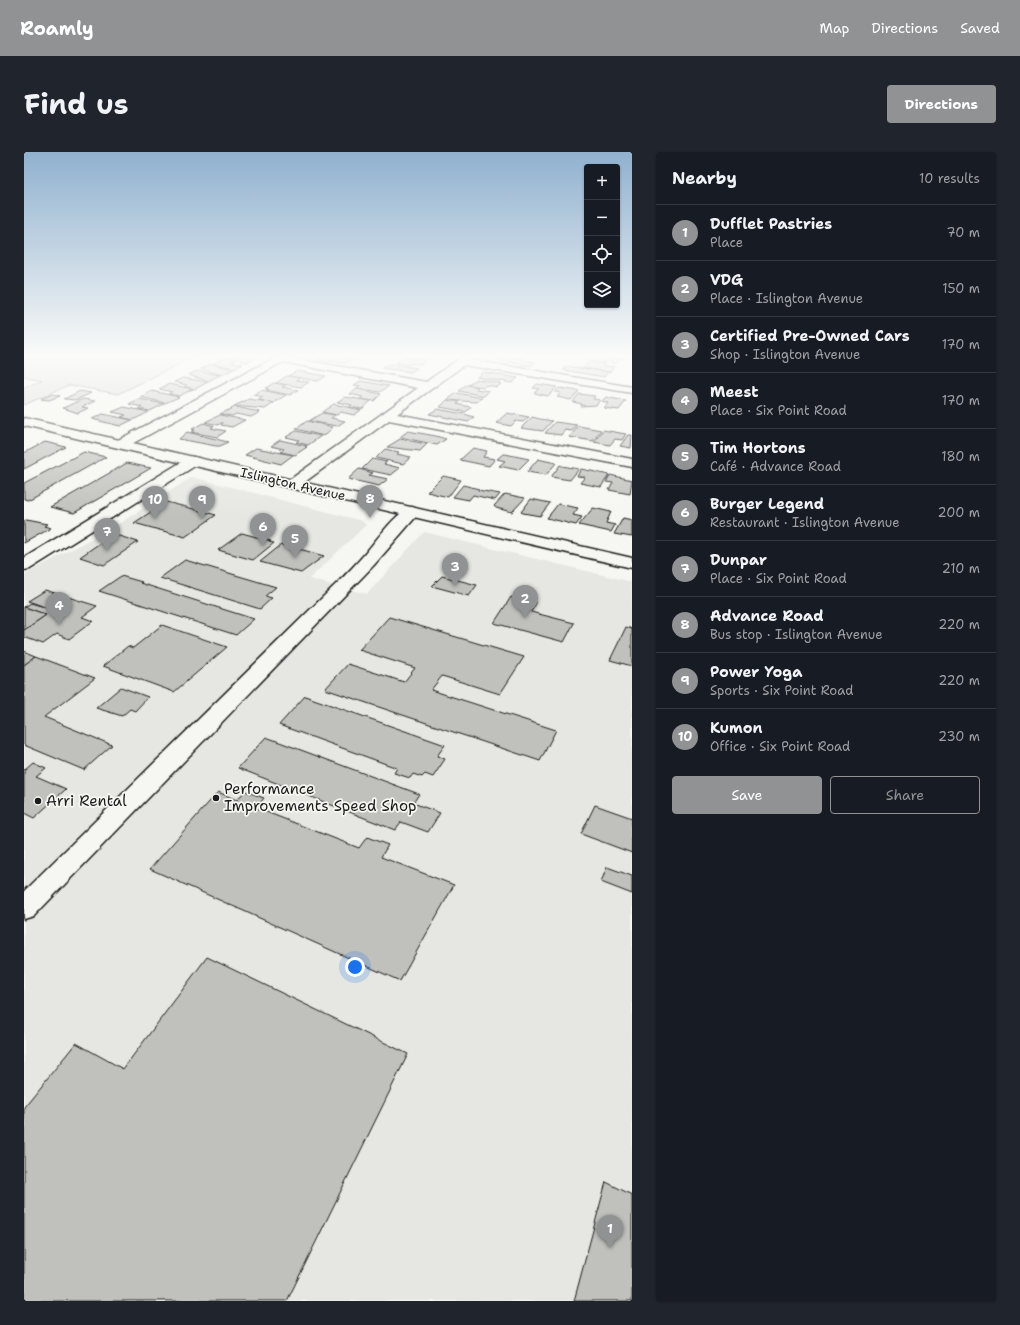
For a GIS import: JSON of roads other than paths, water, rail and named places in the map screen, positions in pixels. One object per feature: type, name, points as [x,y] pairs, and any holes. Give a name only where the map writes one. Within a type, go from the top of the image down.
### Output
[{"type":"street","points":[[121,444],[188,409]]},
{"type":"street","points":[[293,484],[397,409]]},
{"type":"street","points":[[387,416],[632,463]]},
{"type":"street","name":"Islington Avenue","points":[[24,422],[632,563]]},
{"type":"street","points":[[24,565],[193,461]]},
{"type":"street","points":[[24,908],[332,598],[368,561],[399,524],[412,512]]},
{"type":"place","name":"Advance Road","points":[[370,518]]},
{"type":"place","name":"Kumon","points":[[155,519]]},
{"type":"place","name":"Power Yoga","points":[[202,519]]},
{"type":"place","name":"Burger Legend","points":[[263,546]]},
{"type":"place","name":"Dunpar","points":[[107,551]]},
{"type":"place","name":"Tim Hortons","points":[[295,558]]},
{"type":"place","name":"Certified Pre-Owned Cars","points":[[455,586]]},
{"type":"place","name":"VDG","points":[[525,618]]},
{"type":"place","name":"Meest","points":[[59,625]]},
{"type":"place","name":"Performance Improvements Speed Shop","points":[[216,798]]},
{"type":"place","name":"Arri Rental","points":[[38,801]]},
{"type":"place","name":"Dufflet Pastries","points":[[610,1248]]}]
